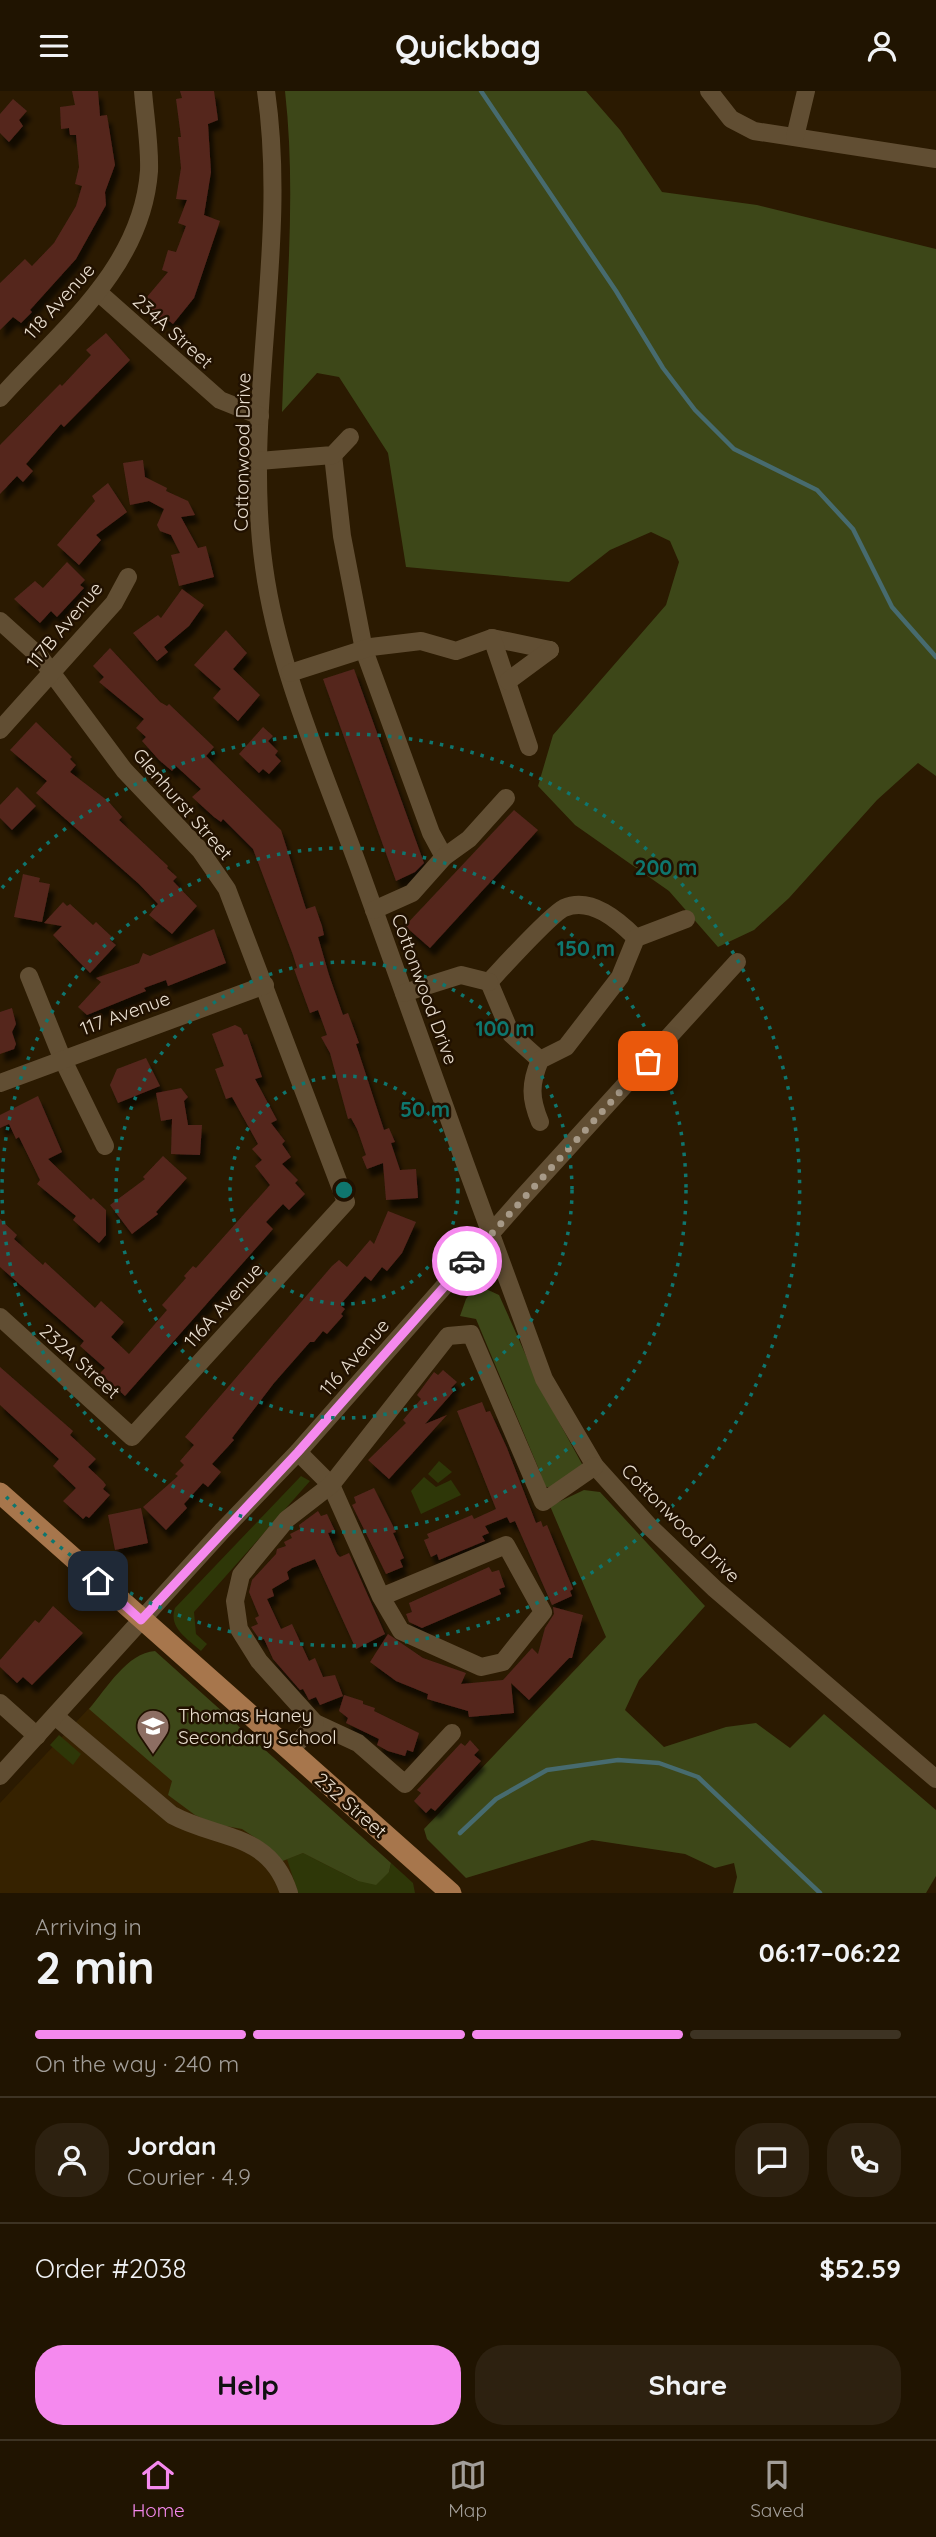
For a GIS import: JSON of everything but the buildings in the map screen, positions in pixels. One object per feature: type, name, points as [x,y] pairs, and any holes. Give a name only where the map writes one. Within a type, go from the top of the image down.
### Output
[{"type":"main road","name":"232 Street","points":[[0,1493],[451,1893]]},
{"type":"street","name":"118 Avenue","points":[[0,397],[98,292],[126,252],[139,224],[149,171],[143,91]]},
{"type":"street","name":"Cottonwood Drive","points":[[266,91],[271,149],[269,269],[259,461],[265,572],[290,673],[544,1379],[595,1466],[650,1527],[715,1589],[936,1779]]},
{"type":"street","points":[[709,91],[731,119],[754,131],[936,159]]},
{"type":"street","points":[[795,138],[806,91]]},
{"type":"street","name":"234A Street","points":[[98,292],[220,400],[260,416]]},
{"type":"street","points":[[259,461],[333,455],[350,437]]},
{"type":"street","points":[[333,455],[342,536],[364,650],[431,833],[444,857]]},
{"type":"street","name":"117B Avenue","points":[[0,730],[114,603],[128,577]]},
{"type":"street","name":"Glenhurst Street","points":[[0,621],[52,673],[124,770],[211,863],[233,899],[346,1202]]},
{"type":"street","points":[[492,638],[529,747]]},
{"type":"street","points":[[290,673],[364,650],[421,641],[456,651],[492,638],[550,650],[508,681]]},
{"type":"street","points":[[374,911],[412,893],[444,857],[469,839],[506,798]]},
{"type":"street","points":[[489,982],[564,908],[583,905],[614,916],[636,938]]},
{"type":"street","points":[[540,1122],[531,1101],[532,1081],[540,1060],[566,1047],[620,977],[636,938],[686,919]]},
{"type":"street","name":"116 Avenue","points":[[0,1776],[298,1452],[490,1234],[737,962]]},
{"type":"street","points":[[404,993],[461,975],[489,982]]},
{"type":"street","points":[[29,976],[62,1058],[104,1146]]},
{"type":"street","points":[[489,982],[511,1034],[540,1060]]},
{"type":"street","name":"117 Avenue","points":[[0,1083],[265,985]]},
{"type":"street","name":"116A Avenue","points":[[132,1437],[346,1202]]},
{"type":"street","name":"232A Street","points":[[0,1317],[132,1437]]},
{"type":"street","points":[[452,1733],[405,1784],[358,1743],[315,1723],[259,1661],[239,1629],[235,1601],[241,1575],[279,1529],[331,1485],[448,1336],[471,1334],[542,1503],[595,1466]]},
{"type":"street","points":[[298,1452],[331,1485],[381,1597],[401,1631],[481,1667],[503,1662],[543,1612],[506,1545],[381,1597]]},
{"type":"street","points":[[7,1709],[37,1736]]},
{"type":"street","points":[[55,1716],[172,1815],[189,1824],[252,1844],[285,1880],[289,1893]]},
{"type":"street","points":[[290,1751],[315,1723]]},
{"type":"shaded area","name":"Thomas Haney Secondary School","points":[[123,1672],[357,1840],[330,1893],[0,1893],[0,1803]]},
{"type":"green space","points":[[285,91],[586,91],[620,130],[662,192],[757,205],[936,249],[936,776],[918,763],[877,800],[789,898],[754,930],[718,947],[669,891],[575,825],[538,786],[553,735],[666,605],[679,562],[670,541],[651,532],[610,550],[569,582],[406,567],[388,453],[339,377],[317,373],[282,412],[290,211]]},
{"type":"green space","points":[[486,1289],[499,1295],[541,1389],[582,1464],[580,1471],[551,1488],[543,1486],[540,1472],[476,1319],[460,1316],[466,1299],[473,1290]]},
{"type":"green space","points":[[439,1461],[452,1472],[438,1483],[428,1474]]},
{"type":"green space","points":[[301,1476],[310,1481],[194,1612],[196,1634],[207,1644],[201,1651],[177,1627],[174,1621],[175,1608]]},
{"type":"green space","points":[[424,1477],[436,1487],[451,1480],[461,1495],[421,1514],[411,1491]]},
{"type":"green space","points":[[584,1490],[600,1492],[705,1606],[639,1680],[625,1710],[664,1747],[726,1727],[756,1723],[790,1748],[824,1714],[936,1810],[936,1876],[926,1893],[733,1893],[737,1877],[734,1863],[715,1868],[685,1854],[592,1840],[466,1878],[427,1839],[424,1829],[606,1637],[550,1506]]},
{"type":"green space","points":[[155,1651],[391,1863],[389,1872],[376,1885],[358,1881],[303,1853],[280,1862],[265,1844],[242,1829],[215,1824],[195,1815],[168,1795],[172,1781],[89,1709],[127,1665],[145,1653]]},
{"type":"green space","points":[[59,1735],[81,1754],[73,1765],[50,1745]]},
{"type":"green space","points":[[303,1853],[358,1881],[389,1872],[391,1863],[413,1883],[415,1893],[298,1893],[287,1859]]},
{"type":"waterway","points":[[481,91],[616,291],[663,368],[695,410],[734,449],[817,490],[853,529],[892,607],[936,657]]},
{"type":"waterway","points":[[460,1833],[496,1799],[547,1770],[618,1760],[659,1763],[698,1777],[820,1893]]},
{"type":"way so far","points":[[467,1261],[648,1061]]},
{"type":"place","name":"Thomas Haney Secondary School","points":[[153,1756]]},
{"type":"route","points":[[98,1581],[141,1620],[298,1452],[467,1261]]}]
